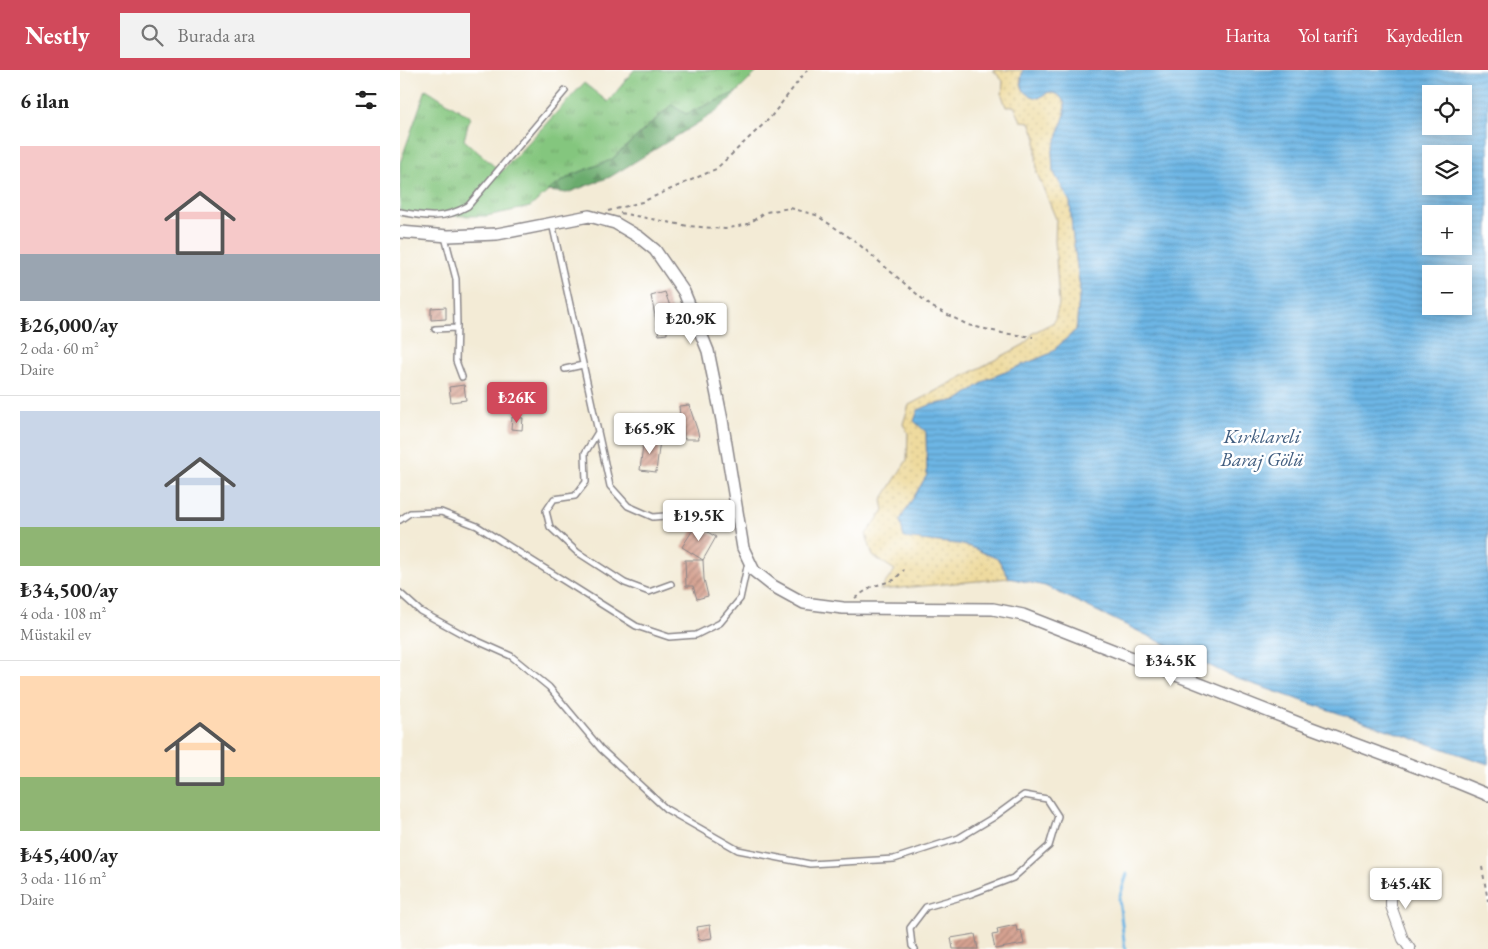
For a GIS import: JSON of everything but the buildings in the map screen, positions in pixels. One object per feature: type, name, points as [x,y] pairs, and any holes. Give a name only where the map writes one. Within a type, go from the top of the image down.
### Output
[{"type":"street","points":[[400,232],[445,236],[498,234],[589,216],[615,222],[655,250],[684,292],[708,351],[722,420],[743,548],[754,571],[773,586],[804,602],[848,608],[993,609],[1023,615],[1454,781],[1488,796]]},
{"type":"street","points":[[1391,876],[1391,906],[1410,949]]},
{"type":"lane","points":[[400,212],[428,217],[454,214],[468,206],[565,91]]},
{"type":"lane","points":[[552,223],[610,486],[628,506],[653,517],[689,514],[710,522]]},
{"type":"lane","points":[[445,236],[456,279],[456,361],[462,377]]},
{"type":"lane","points":[[435,329],[457,328]]},
{"type":"lane","points":[[565,369],[583,365]]},
{"type":"lane","points":[[598,432],[586,453],[586,482],[575,496],[554,499],[546,511],[550,527],[576,552],[625,583],[649,592],[671,584]]},
{"type":"lane","points":[[400,520],[410,513],[441,512],[477,526],[636,626],[670,637],[696,635],[720,623],[740,599],[749,560]]},
{"type":"lane","points":[[400,593],[420,611],[464,635],[511,656],[548,687],[601,750],[666,809],[738,850],[810,864],[894,859],[959,838],[994,817],[1024,795],[1047,799],[1058,816],[1049,846],[1013,878],[971,894],[926,907],[910,928],[912,946],[916,949]]},
{"type":"path","points":[[807,70],[770,118],[716,169],[642,202],[607,211],[688,226],[725,229],[748,224],[766,212],[790,208],[816,215],[855,241],[932,307],[968,325],[1002,333],[1033,337]]},
{"type":"path","points":[[848,608],[857,595],[871,587],[894,580],[904,570]]},
{"type":"path","points":[[1482,867],[1488,901]]},
{"type":"green space","points":[[634,70],[759,70],[737,92],[686,114],[671,105],[611,160],[572,175],[551,189],[530,207],[486,216],[400,215],[400,163],[426,89],[470,117],[464,140],[501,172],[584,83],[608,102]]},
{"type":"green space","points":[[737,92],[716,112],[610,177],[567,193],[547,191],[572,175],[611,160],[672,105],[686,114]]},
{"type":"sand","points":[[993,70],[1023,70],[1020,81],[1023,90],[1039,98],[1048,92],[1059,95],[1065,103],[1065,114],[1052,153],[1053,171],[1070,201],[1080,288],[1076,330],[1049,354],[988,379],[958,400],[930,405],[926,432],[927,475],[900,520],[904,538],[966,545],[998,559],[1009,578],[880,590],[895,570],[873,556],[866,534],[884,510],[882,500],[907,460],[908,433],[903,424],[909,405],[1025,344],[1033,333],[1054,322],[1059,304],[1055,240],[1056,219],[1037,173],[1036,137],[1030,122],[1021,121],[1014,106],[1006,107],[1002,95],[1003,81]]},
{"type":"water","name":"Kırklareli Baraj Gölü","points":[[1023,70],[1488,70],[1488,764],[1235,678],[1045,586],[1009,578],[998,559],[966,545],[904,538],[900,520],[927,475],[926,432],[914,421],[918,410],[930,405],[958,400],[988,379],[1049,354],[1076,330],[1080,288],[1070,202],[1053,171],[1052,153],[1065,114],[1065,103],[1059,95],[1049,92],[1039,98],[1029,95],[1023,89],[1021,81]]},
{"type":"waterway","points":[[1125,949],[1119,899],[1127,874]]}]
